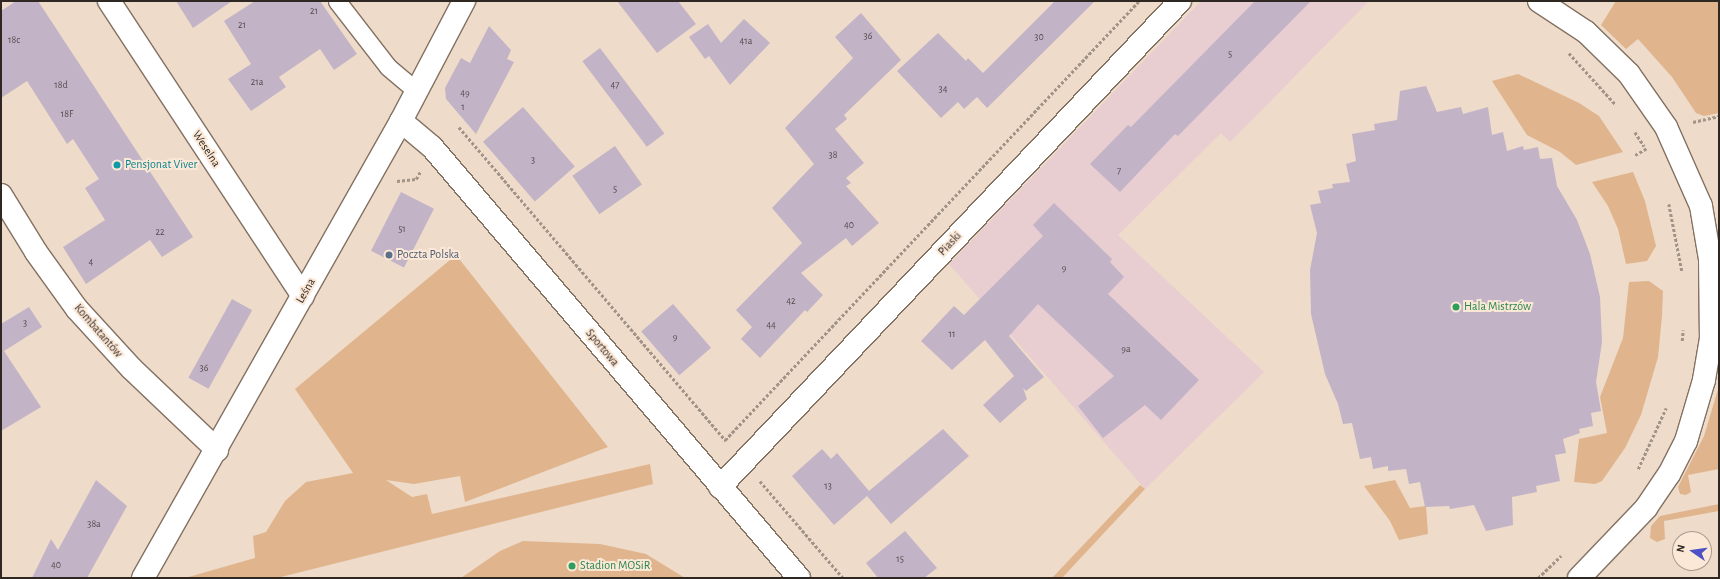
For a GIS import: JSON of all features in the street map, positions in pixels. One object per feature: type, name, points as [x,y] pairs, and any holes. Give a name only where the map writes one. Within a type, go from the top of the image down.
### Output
[{"type":"street","name":"Weselna","points":[[109,1],[303,296]]},
{"type":"street","name":"Leśna","points":[[143,578],[217,450],[401,121],[464,1]]},
{"type":"street","name":"Piaski","points":[[720,487],[1180,1]]},
{"type":"street","points":[[1540,1],[1574,24],[1629,74],[1666,127],[1680,154],[1701,206],[1705,226],[1712,305],[1711,338],[1704,380],[1686,441],[1669,474],[1646,508],[1579,578]]},
{"type":"street","name":"Sportowa","points":[[401,121],[432,147],[799,578]]},
{"type":"street","name":"Kombatantów","points":[[1,195],[36,252],[78,309],[131,368],[217,450]]},
{"type":"lane","points":[[337,1],[388,67],[417,91]]},
{"type":"path","points":[[725,440],[1139,1]]},
{"type":"path","points":[[1574,24],[1566,36],[1570,56],[1597,82],[1620,110]]},
{"type":"path","points":[[1631,125],[1649,155]]},
{"type":"path","points":[[459,127],[843,578]]},
{"type":"path","points":[[1668,199],[1681,257],[1682,277]]},
{"type":"path","points":[[1681,347],[1683,328]]},
{"type":"path","points":[[1636,473],[1649,449],[1668,404]]},
{"type":"path","points":[[1538,578],[1566,551]]},
{"type":"shaded area","points":[[1201,1],[1369,1],[1230,142],[1221,133],[1118,235],[1264,372],[1145,489],[949,264]]},
{"type":"shaded area","points":[[1616,1],[1719,1],[1719,113],[1704,116],[1696,113],[1672,77],[1638,39],[1626,49],[1601,25]]},
{"type":"shaded area","points":[[1518,74],[1579,103],[1599,116],[1623,152],[1576,165],[1560,152],[1527,135],[1492,81]]},
{"type":"shaded area","points":[[1633,172],[1645,201],[1656,246],[1647,261],[1626,264],[1618,229],[1608,206],[1592,182]]},
{"type":"shaded area","points":[[456,255],[608,447],[465,502],[460,476],[414,484],[386,480],[412,497],[427,494],[432,514],[650,464],[653,484],[277,578],[185,578],[255,558],[253,536],[266,532],[285,501],[306,482],[353,473],[295,389]]},
{"type":"shaded area","points":[[1649,281],[1663,291],[1662,316],[1658,357],[1641,415],[1625,448],[1602,481],[1595,484],[1574,482],[1579,439],[1607,433],[1600,397],[1623,338],[1629,282]]},
{"type":"shaded area","points":[[1719,386],[1719,469],[1688,475],[1691,492],[1686,495],[1680,494],[1678,487],[1704,436]]},
{"type":"shaded area","points":[[1395,480],[1410,508],[1426,506],[1428,534],[1399,540],[1390,521],[1364,486]]},
{"type":"shaded area","points":[[1140,485],[1145,489],[1062,578],[1052,578]]},
{"type":"shaded area","points":[[1719,504],[1719,511],[1664,521],[1665,539],[1657,542],[1650,538],[1651,526],[1660,516]]},
{"type":"shaded area","name":"Stadion MOSiR","points":[[523,541],[600,544],[646,554],[685,578],[461,578],[500,551]]},
{"type":"building","points":[[16,1],[38,1],[193,237],[162,257],[150,240],[86,284],[63,247],[105,220],[85,188],[99,179],[73,139],[67,144],[27,81],[1,98],[1,11]]},
{"type":"building","points":[[176,1],[232,1],[193,28]]},
{"type":"building","points":[[255,1],[320,1],[357,54],[334,70],[320,49],[279,77],[286,87],[251,111],[228,79],[251,64],[224,21]]},
{"type":"building","points":[[617,1],[678,1],[696,24],[657,53]]},
{"type":"building","points":[[1055,1],[1095,1],[987,108],[977,97],[964,109],[958,102],[941,118],[897,71],[938,33],[966,61],[968,58],[983,73]]},
{"type":"building","points":[[1255,1],[1311,1],[1178,136],[1175,134],[1120,192],[1090,164],[1128,125],[1131,127]]},
{"type":"building","points":[[861,13],[901,60],[844,115],[847,119],[835,129],[864,163],[846,178],[851,183],[846,186],[879,223],[852,246],[846,238],[801,273],[823,295],[807,312],[805,310],[760,358],[741,339],[752,327],[736,310],[802,243],[772,208],[814,164],[785,128],[853,58],[835,37]]},
{"type":"building","points":[[744,19],[770,43],[730,85],[709,56],[705,59],[689,37],[708,24],[721,43]]},
{"type":"building","points":[[489,26],[511,50],[507,59],[514,62],[476,134],[446,99],[445,88],[461,58],[470,63]]},
{"type":"building","points":[[600,48],[664,133],[647,147],[582,61]]},
{"type":"building","name":"Hala Mistrzów","points":[[1426,86],[1437,112],[1461,107],[1463,114],[1488,107],[1492,135],[1503,132],[1507,151],[1523,146],[1524,150],[1538,147],[1540,159],[1552,158],[1557,186],[1577,220],[1590,254],[1600,297],[1602,342],[1596,382],[1601,411],[1591,413],[1593,426],[1579,429],[1580,433],[1563,439],[1566,453],[1555,455],[1560,481],[1536,486],[1537,492],[1512,497],[1513,525],[1486,531],[1474,505],[1450,509],[1449,506],[1425,507],[1420,482],[1409,484],[1406,469],[1388,471],[1388,466],[1373,469],[1371,457],[1360,459],[1352,423],[1343,424],[1338,404],[1325,374],[1311,314],[1310,270],[1317,233],[1310,205],[1321,203],[1318,191],[1333,188],[1332,184],[1350,182],[1346,164],[1356,161],[1352,134],[1375,130],[1374,124],[1397,120],[1400,91]]},
{"type":"building","points":[[523,107],[575,167],[535,201],[483,142]]},
{"type":"building","points":[[615,146],[642,185],[599,214],[572,176]]},
{"type":"building","points":[[401,192],[434,209],[404,268],[371,251]]},
{"type":"building","points":[[1054,203],[1112,259],[1110,262],[1124,277],[1108,294],[1199,380],[1161,420],[1145,405],[1103,438],[1078,406],[1114,376],[1038,304],[1009,336],[1044,377],[1026,391],[1023,388],[1027,399],[1000,423],[983,405],[1014,376],[985,340],[952,370],[921,341],[954,306],[964,315],[1043,236],[1033,225]]},
{"type":"building","points":[[232,299],[252,310],[208,389],[188,378]]},
{"type":"building","points":[[673,304],[711,348],[679,375],[641,332]]},
{"type":"building","points":[[29,307],[42,327],[4,351],[41,407],[1,431],[1,324]]},
{"type":"building","points":[[943,429],[969,456],[891,524],[867,496],[834,525],[792,476],[822,449],[831,459],[837,453],[869,491]]},
{"type":"building","points":[[96,480],[127,506],[87,578],[32,578],[51,539],[58,550]]},
{"type":"building","points":[[905,531],[937,568],[924,578],[878,578],[866,563]]},
{"type":"place","name":"Pensjonat Viver","points":[[117,165]]},
{"type":"place","name":"Poczta Polska","points":[[389,255]]},
{"type":"place","name":"Hala Mistrzów","points":[[1456,307]]},
{"type":"place","name":"Stadion MOSiR","points":[[572,566]]}]
